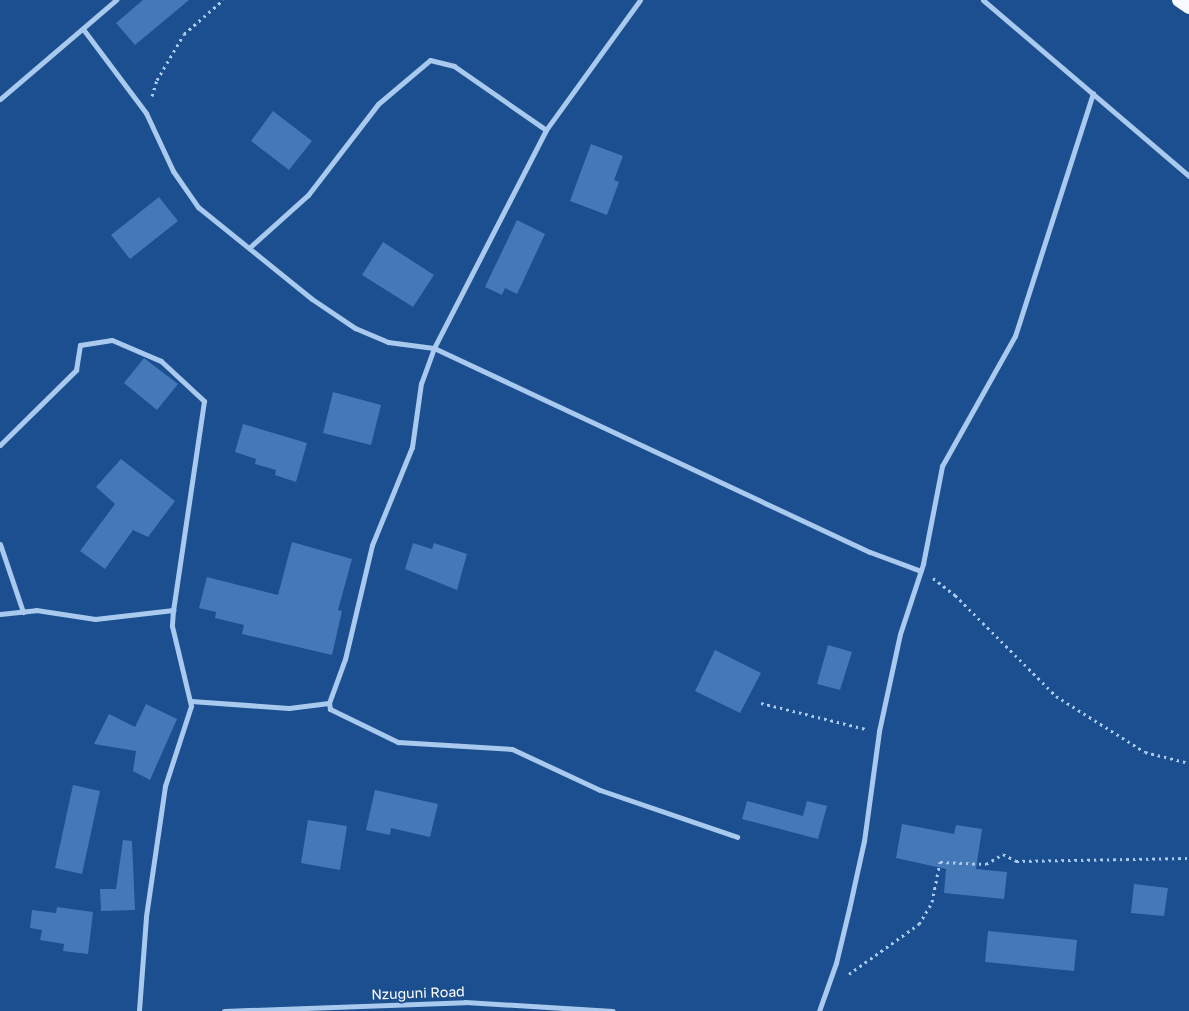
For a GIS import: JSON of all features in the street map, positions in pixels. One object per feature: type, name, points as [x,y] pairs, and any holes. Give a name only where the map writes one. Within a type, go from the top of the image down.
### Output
[{"type":"highway","points":[[1178,0],[1189,8]]},
{"type":"street","points":[[0,99],[116,0]]},
{"type":"street","points":[[640,0],[546,130],[434,348],[421,383],[412,447],[372,545],[345,659],[329,703],[330,709],[398,742],[512,749],[600,790],[737,837]]},
{"type":"street","points":[[983,0],[1189,176]]},
{"type":"street","points":[[82,28],[146,113],[173,171],[198,207],[312,298],[370,337],[434,348],[870,552],[921,571]]},
{"type":"street","points":[[250,247],[308,195],[378,104],[430,60],[454,66],[546,130]]},
{"type":"street","points":[[819,1011],[836,963],[864,841],[879,731],[900,634],[921,571],[942,466],[1015,336],[1093,94]]},
{"type":"street","points":[[0,445],[76,370],[80,346],[112,340],[161,361],[204,402],[172,626],[191,701],[187,724],[165,786],[146,917],[139,1011]]},
{"type":"street","points":[[0,544],[23,612]]},
{"type":"street","points":[[0,614],[36,610],[95,619],[173,610]]},
{"type":"street","points":[[191,701],[289,708],[329,703]]},
{"type":"street","name":"Nzuguni Road","points":[[224,1011],[465,1002],[613,1011]]},
{"type":"path","points":[[146,113],[157,80],[184,34],[222,0]]},
{"type":"path","points":[[921,571],[955,595],[1056,696],[1145,752],[1189,763]]},
{"type":"path","points":[[761,703],[856,728],[879,731]]},
{"type":"path","points":[[825,994],[919,924],[932,902],[940,862],[986,864],[1002,854],[1016,861],[1189,858]]},
{"type":"building","points":[[143,0],[189,0],[135,45],[116,23]]},
{"type":"building","points":[[273,111],[312,141],[289,170],[251,141]]},
{"type":"building","points":[[591,144],[623,156],[614,180],[619,182],[607,215],[570,201]]},
{"type":"building","points":[[159,197],[178,221],[130,259],[111,235]]},
{"type":"building","points":[[517,220],[545,234],[517,294],[505,288],[502,295],[485,287]]},
{"type":"building","points":[[383,242],[434,275],[413,307],[362,275]]},
{"type":"building","points":[[144,358],[178,384],[157,410],[124,383]]},
{"type":"building","points":[[333,392],[381,405],[371,445],[323,433]]},
{"type":"building","points":[[243,424],[307,443],[296,482],[275,475],[276,470],[255,464],[256,459],[235,452]]},
{"type":"building","points":[[121,459],[175,501],[148,537],[133,530],[105,569],[80,551],[115,504],[96,487]]},
{"type":"building","points":[[292,542],[352,559],[338,610],[342,611],[332,655],[242,634],[244,625],[215,618],[216,612],[199,608],[207,577],[278,595]]},
{"type":"building","points":[[413,543],[432,549],[434,543],[467,554],[457,590],[405,569]]},
{"type":"building","points":[[828,645],[852,652],[840,690],[817,684]]},
{"type":"building","points":[[715,650],[761,673],[740,713],[695,691]]},
{"type":"building","points":[[146,704],[177,719],[150,780],[133,771],[136,751],[94,744],[109,714],[135,727]]},
{"type":"building","points":[[73,785],[100,791],[82,874],[55,868]]},
{"type":"building","points":[[375,790],[438,804],[430,837],[391,828],[390,835],[366,830]]},
{"type":"building","points":[[747,801],[803,816],[807,801],[827,806],[818,839],[742,819]]},
{"type":"building","points":[[308,820],[347,826],[340,870],[301,863]]},
{"type":"building","points":[[902,824],[954,834],[956,825],[982,829],[976,869],[1007,872],[1004,899],[944,893],[946,869],[896,858]]},
{"type":"building","points":[[123,840],[132,841],[135,910],[101,911],[100,889],[116,889]]},
{"type":"building","points":[[1134,884],[1168,888],[1164,916],[1131,913]]},
{"type":"building","points":[[57,907],[93,912],[88,954],[63,951],[64,944],[40,940],[42,930],[30,928],[32,910],[56,913]]},
{"type":"building","points":[[988,931],[1077,940],[1074,971],[985,962]]}]
